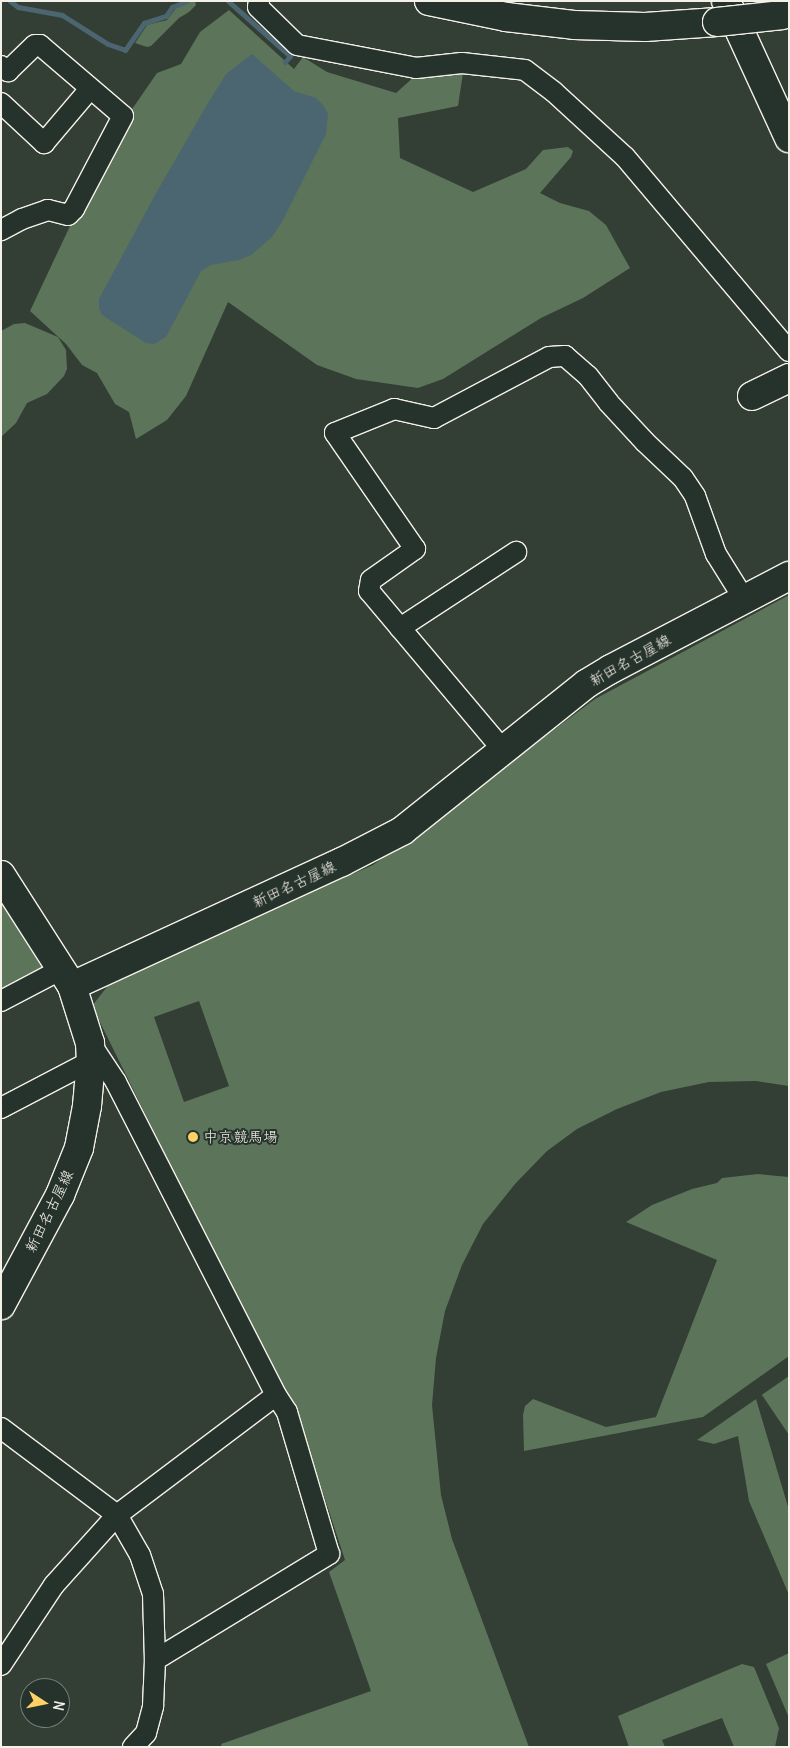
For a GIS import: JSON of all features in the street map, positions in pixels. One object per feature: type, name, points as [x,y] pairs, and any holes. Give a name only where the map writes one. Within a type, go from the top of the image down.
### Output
[{"type":"main road","points":[[429,1],[506,17],[574,25],[645,27],[722,12],[786,14]]},
{"type":"main road","points":[[722,12],[789,138]]},
{"type":"main road","points":[[752,396],[789,378]]},
{"type":"main road","name":"新田名古屋線","points":[[1,1305],[60,1195],[79,1148],[87,1106],[90,1052],[67,978],[342,862],[402,831],[586,684],[611,669],[789,576]]},
{"type":"main road","points":[[1,875],[67,978]]},
{"type":"street","points":[[259,1],[258,7],[298,45],[416,68],[462,63],[525,70],[554,92],[625,156],[789,351]]},
{"type":"street","points":[[1,230],[22,218],[48,210],[68,215],[74,209],[123,116],[90,90],[40,45],[35,45],[3,72]]},
{"type":"street","points":[[1,103],[44,143],[90,90]]},
{"type":"street","points":[[503,750],[369,591],[368,585],[371,580],[415,549],[336,433],[394,409],[434,418],[549,357],[565,356],[577,366],[645,442],[683,478],[695,496],[716,554],[744,599]]},
{"type":"street","points":[[400,628],[516,552]]},
{"type":"street","points":[[1,1001],[67,978]]},
{"type":"street","points":[[1,1108],[90,1052],[116,1082],[276,1395],[287,1412],[329,1554],[155,1660]]},
{"type":"street","points":[[1,1665],[54,1585],[117,1515],[276,1395]]},
{"type":"street","points":[[1,1428],[117,1515],[140,1555],[153,1594],[155,1660],[150,1715],[146,1732],[133,1747]]},
{"type":"green space","points":[[195,1],[196,5],[179,18],[151,46],[147,47],[135,43],[147,25],[167,20],[176,8]]},
{"type":"green space","points":[[229,10],[294,69],[303,57],[327,72],[396,93],[416,75],[463,73],[458,106],[398,118],[400,158],[473,192],[526,169],[543,150],[568,147],[573,151],[571,157],[540,193],[560,203],[589,211],[606,225],[630,268],[583,298],[541,318],[443,379],[418,388],[356,379],[317,365],[228,302],[186,396],[167,420],[136,439],[129,412],[115,404],[97,373],[82,365],[66,344],[30,311],[70,226],[128,115],[157,73],[181,64],[200,32]]},
{"type":"green space","points":[[25,323],[58,337],[66,350],[67,369],[64,376],[47,394],[27,403],[16,423],[1,437],[1,331],[14,324]]},
{"type":"green space","points":[[789,595],[789,1086],[756,1081],[709,1082],[661,1092],[617,1109],[577,1129],[547,1151],[515,1184],[483,1224],[462,1265],[445,1311],[436,1358],[432,1405],[441,1495],[452,1539],[529,1747],[222,1747],[221,1744],[371,1691],[329,1572],[345,1560],[297,1414],[268,1363],[92,1006],[114,978],[373,865],[595,699]],"holes":[[[199,1001],[229,1086],[184,1102],[154,1017]]]},
{"type":"green space","points":[[1,898],[44,971],[1,993]]},
{"type":"green space","points":[[758,1174],[789,1177],[789,1356],[703,1417],[524,1451],[523,1415],[525,1406],[533,1399],[606,1427],[656,1417],[717,1260],[626,1222],[652,1205],[692,1189],[717,1183],[722,1178]]},
{"type":"green space","points":[[789,1376],[789,1435],[762,1395],[756,1399],[789,1510],[789,1595],[749,1501],[738,1436],[714,1444],[697,1440]]},
{"type":"green space","points":[[789,1653],[789,1718],[766,1664]]},
{"type":"green space","points":[[742,1664],[754,1667],[779,1728],[775,1747],[734,1747],[722,1718],[662,1740],[665,1747],[629,1747],[618,1716]]},
{"type":"water","points":[[252,54],[294,91],[316,98],[323,105],[328,113],[326,134],[282,222],[272,237],[251,255],[239,260],[211,265],[201,271],[166,337],[154,344],[146,343],[102,315],[99,308],[99,299],[155,195],[226,74]]},
{"type":"waterway","points":[[10,1],[18,7],[62,15],[108,44],[125,50],[144,23],[166,16],[172,7],[187,1]]},
{"type":"waterway","points":[[228,1],[290,56],[285,62]]},
{"type":"place","name":"中京競馬場","points":[[193,1137]]}]
